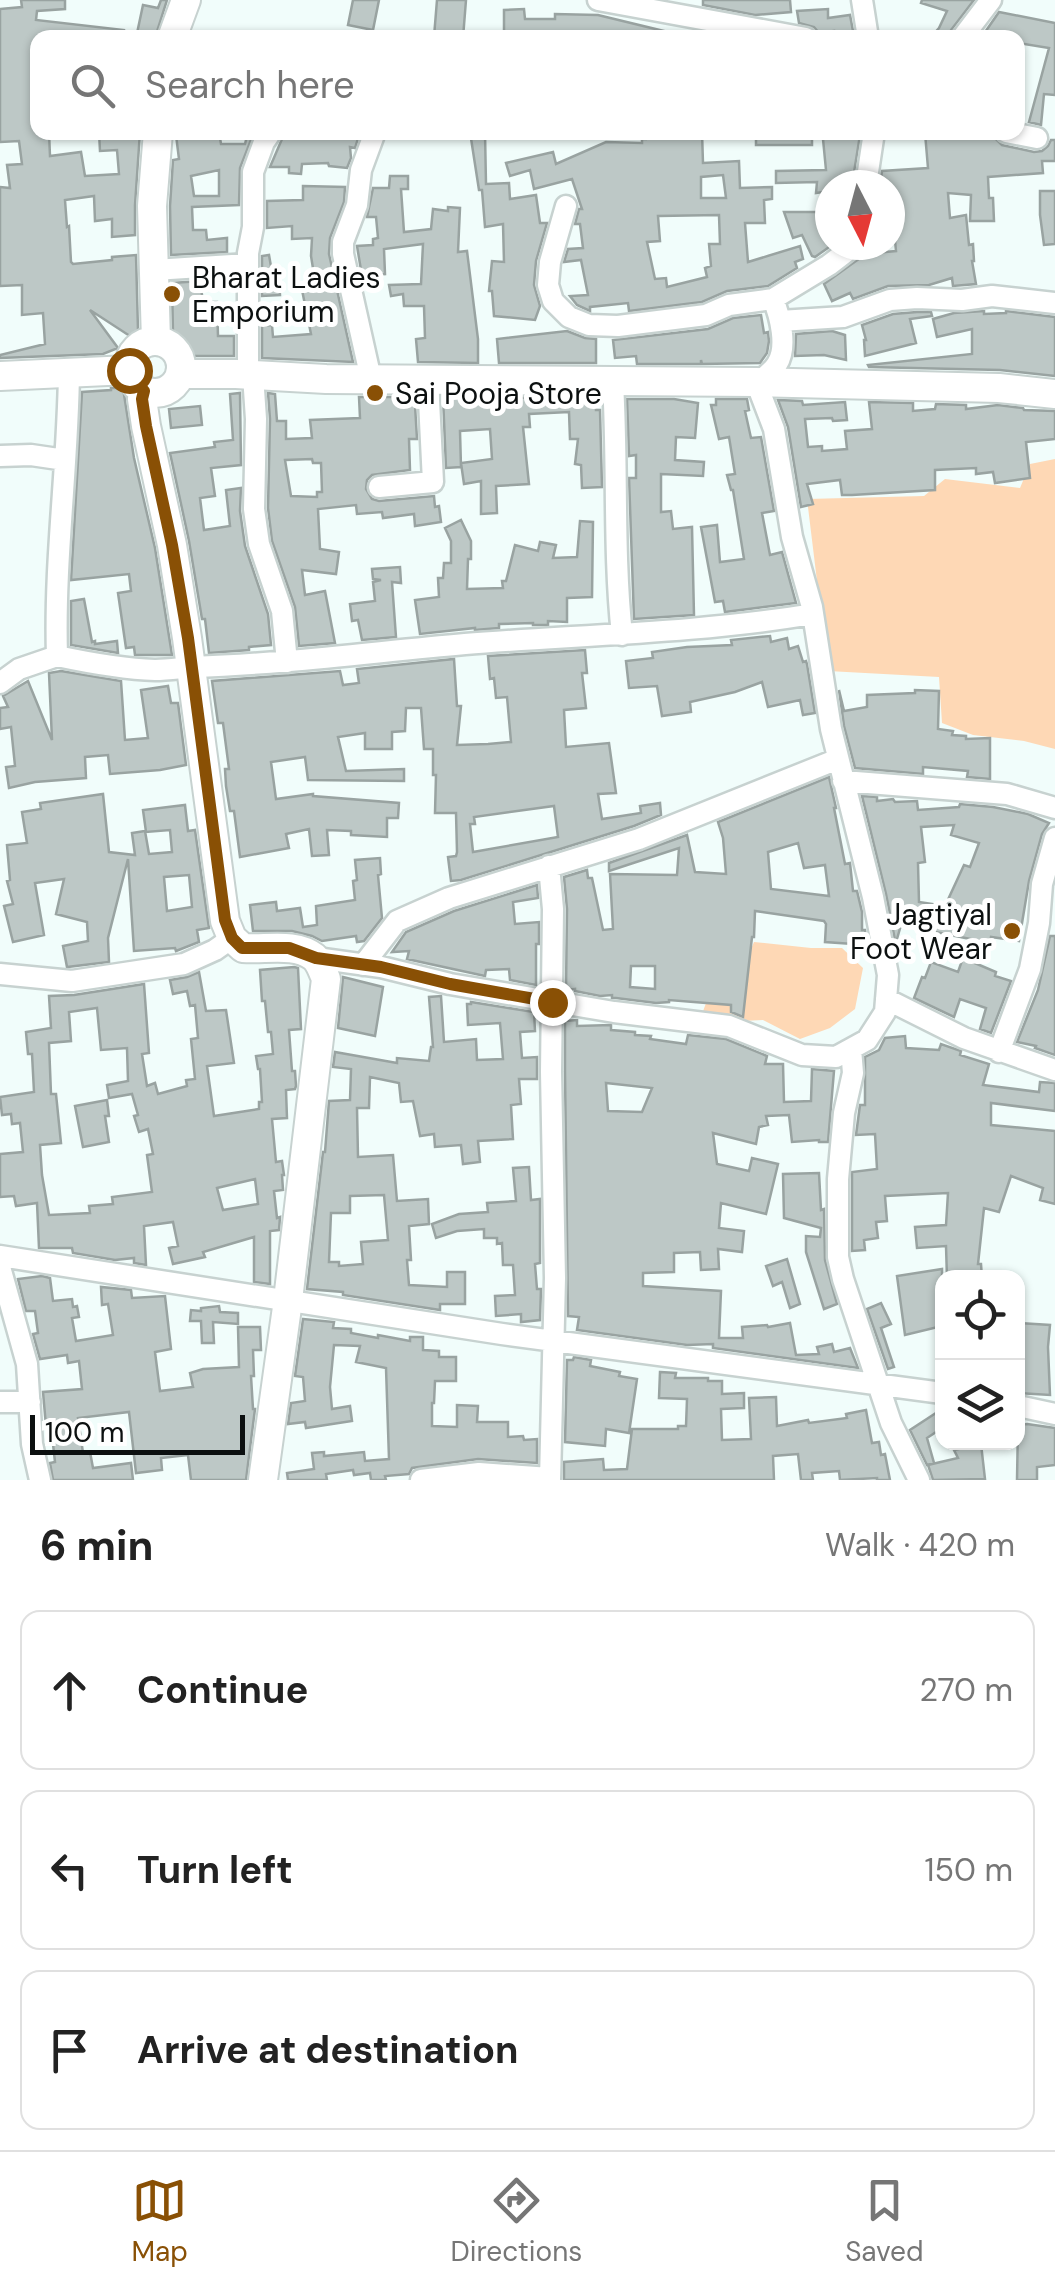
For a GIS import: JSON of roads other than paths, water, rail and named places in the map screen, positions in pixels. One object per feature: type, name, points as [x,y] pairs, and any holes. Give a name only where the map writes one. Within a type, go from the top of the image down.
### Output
[{"type":"main road","points":[[175,30],[186,0]]},
{"type":"main road","points":[[156,341],[152,206],[157,140]]},
{"type":"main road","points":[[0,376],[69,372],[136,380],[152,393],[170,389],[180,374],[180,359],[170,346],[156,341],[133,353],[136,380],[172,545],[192,668],[225,920],[232,938],[242,948],[289,948],[316,958],[326,978],[263,1480]]},
{"type":"main road","points":[[180,374],[758,382],[999,388],[1055,394]]},
{"type":"street","points":[[598,0],[762,30]]},
{"type":"street","points":[[862,0],[867,30]]},
{"type":"street","points":[[968,30],[991,0]]},
{"type":"street","points":[[1025,136],[1038,138]]},
{"type":"street","points":[[265,140],[253,172],[253,228],[248,264],[256,420],[254,509],[260,544],[282,612],[287,662]]},
{"type":"street","points":[[372,140],[361,170],[342,254],[372,379]]},
{"type":"street","points":[[868,170],[873,140]]},
{"type":"street","points":[[566,206],[550,262],[548,285],[552,302],[568,317],[589,325],[618,326],[706,315],[729,305],[773,298],[836,260]]},
{"type":"street","points":[[154,270],[248,264]]},
{"type":"street","points":[[780,322],[843,317],[890,300],[917,298],[962,300],[992,296],[1055,303]]},
{"type":"street","points":[[316,958],[552,1002],[729,1026],[802,1055],[836,1057],[867,1040],[885,1012],[888,976],[873,897],[838,760],[813,614],[792,536],[774,429],[758,382],[778,363],[782,347],[773,298]]},
{"type":"street","points":[[57,656],[56,577],[68,440],[69,372]]},
{"type":"street","points":[[379,487],[433,482],[428,380]]},
{"type":"street","points":[[613,382],[615,544],[622,635]]},
{"type":"street","points":[[0,456],[65,460]]},
{"type":"street","points":[[0,683],[19,669],[57,656],[155,670],[192,668],[622,635],[813,614]]},
{"type":"street","points":[[364,965],[396,921],[448,898],[639,839],[838,760]]},
{"type":"street","points":[[844,781],[1007,794],[1055,808]]},
{"type":"street","points":[[998,1052],[1047,912],[1042,884],[1055,838]]},
{"type":"street","points":[[421,1480],[479,1473],[550,1479],[555,1278],[553,909],[549,866]]},
{"type":"street","points":[[0,974],[72,981],[184,964],[232,938]]},
{"type":"street","points":[[886,999],[964,1038],[1055,1070]]},
{"type":"street","points":[[851,1049],[853,1073],[844,1113],[838,1179],[838,1257],[891,1424],[919,1480]]},
{"type":"street","points":[[0,1256],[935,1393]]},
{"type":"street","points":[[0,1267],[27,1364],[32,1444],[40,1480]]},
{"type":"street","points":[[0,1402],[30,1402]]},
{"type":"street","points":[[1025,1408],[1055,1414]]},
{"type":"place","name":"Bharat Ladies Emporium","points":[[172,294]]},
{"type":"place","name":"Sai Pooja Store","points":[[375,393]]},
{"type":"place","name":"Jagtiyal Foot Wear","points":[[1012,931]]}]
